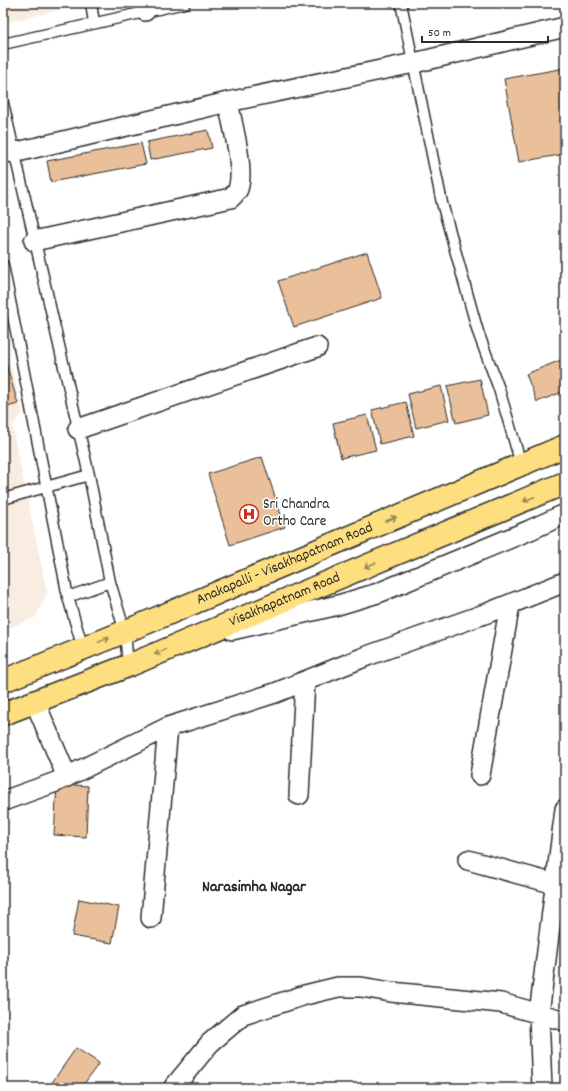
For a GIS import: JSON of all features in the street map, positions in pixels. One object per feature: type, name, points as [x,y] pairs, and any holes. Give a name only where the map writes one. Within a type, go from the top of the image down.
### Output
[{"type":"main road","name":"Anakapalli - Visakhapatnam Road","points":[[3,681],[125,632],[565,446]]},
{"type":"main road","name":"Visakhapatnam Road","points":[[3,714],[128,666],[565,483]]},
{"type":"street","points":[[13,154],[228,102],[414,63],[565,27]]},
{"type":"street","points":[[34,241],[231,198],[238,190],[240,180],[239,163],[228,102]]},
{"type":"street","points":[[78,429],[317,347]]},
{"type":"street","points":[[192,639],[338,605],[378,593],[565,514]]},
{"type":"street","points":[[3,800],[67,777],[168,727],[275,693],[367,656],[510,604],[565,582]]},
{"type":"street","points":[[480,775],[510,604]]},
{"type":"street","points":[[3,673],[44,664]]},
{"type":"street","points":[[299,795],[305,681]]},
{"type":"street","points":[[36,702],[67,777]]},
{"type":"street","points":[[151,918],[168,727]]},
{"type":"street","points":[[542,1088],[539,1014],[565,809]]},
{"type":"street","points":[[468,860],[555,884]]},
{"type":"street","points":[[172,1088],[210,1043],[243,1015],[305,995],[338,987],[360,987],[391,992],[501,1003],[565,1021]]},
{"type":"lane","points":[[91,3],[94,23]]},
{"type":"lane","points":[[3,44],[94,23],[145,7],[185,3]]},
{"type":"lane","points":[[401,3],[442,203],[478,332],[499,389],[520,464]]},
{"type":"lane","points":[[3,103],[13,154],[89,476],[110,582],[125,632],[128,666]]},
{"type":"lane","points":[[3,264],[68,597],[83,649]]},
{"type":"lane","points":[[3,499],[46,486],[89,476]]},
{"type":"lane","points":[[68,597],[110,582]]},
{"type":"shaded area","points":[[3,3],[90,3],[3,23]]},
{"type":"shaded area","points":[[3,336],[23,413],[12,426],[47,592],[36,617],[3,630]]},
{"type":"building","points":[[565,68],[565,154],[519,162],[504,79]]},
{"type":"building","points":[[208,130],[212,148],[150,160],[147,142]]},
{"type":"building","points":[[141,143],[146,164],[51,182],[47,161]]},
{"type":"building","points":[[367,252],[382,298],[294,327],[278,281]]},
{"type":"building","points":[[3,353],[18,404],[3,408]]},
{"type":"building","points":[[561,360],[565,370],[565,391],[537,402],[526,374]]},
{"type":"building","points":[[480,379],[488,415],[456,423],[447,386]]},
{"type":"building","points":[[441,386],[449,420],[416,428],[408,394]]},
{"type":"building","points":[[406,402],[414,436],[380,444],[372,410]]},
{"type":"building","points":[[367,415],[376,450],[341,458],[333,423]]},
{"type":"building","points":[[262,457],[285,527],[230,545],[208,474]]},
{"type":"building","points":[[57,784],[88,786],[86,837],[54,835]]},
{"type":"building","points":[[79,899],[119,907],[112,943],[72,936]]},
{"type":"building","points":[[76,1048],[99,1063],[81,1088],[56,1088],[51,1084]]},
{"type":"place","name":"Sri Chandra Ortho Care","points":[[249,514]]},
{"type":"district","name":"Narasimha Nagar","points":[[254,887]]}]
